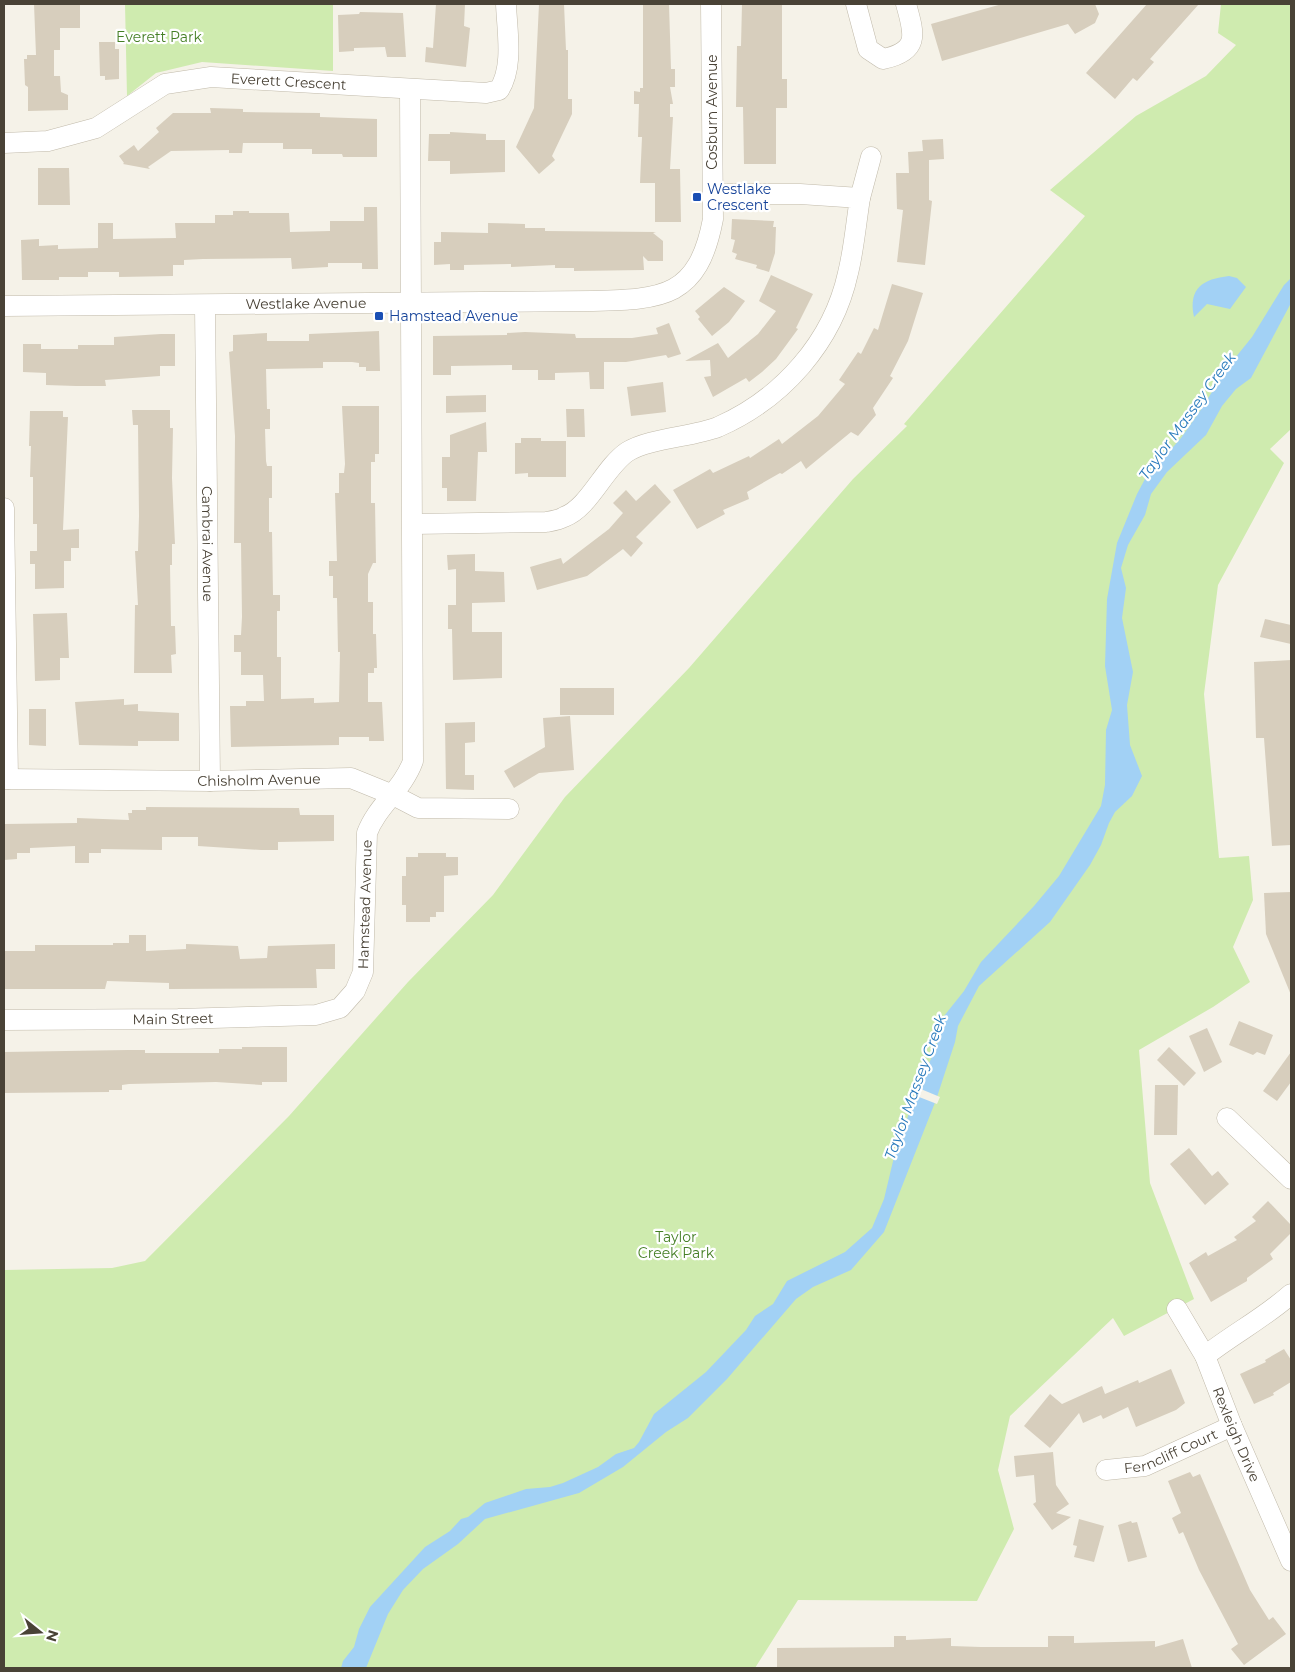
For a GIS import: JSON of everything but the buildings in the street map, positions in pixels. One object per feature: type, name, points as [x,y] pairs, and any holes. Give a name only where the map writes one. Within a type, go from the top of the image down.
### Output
[{"type":"street","name":"Everett Crescent","points":[[4,143],[48,141],[96,128],[165,84],[177,80],[211,77],[486,94],[499,90],[506,80],[506,4]]},
{"type":"street","name":"Cosburn Avenue","points":[[711,4],[713,219]]},
{"type":"street","points":[[856,4],[868,49],[883,59],[896,56],[908,47],[914,32],[906,4]]},
{"type":"street","name":"Hamstead Avenue","points":[[340,1008],[355,991],[363,972],[367,833],[372,819],[393,795],[413,761],[410,89]]},
{"type":"street","points":[[413,524],[546,522],[566,517],[580,506],[603,475],[629,451],[717,427],[760,404],[788,380],[811,355],[835,312],[848,274],[860,198],[871,157]]},
{"type":"street","points":[[713,194],[800,194],[860,198]]},
{"type":"street","name":"Westlake Avenue","points":[[4,306],[205,306],[645,300],[666,293],[685,282],[708,245],[713,219]]},
{"type":"street","name":"Cambrai Avenue","points":[[205,306],[210,781]]},
{"type":"street","points":[[4,508],[6,779]]},
{"type":"street","name":"Chisholm Avenue","points":[[6,779],[210,781],[351,778],[393,795],[418,808],[509,809]]},
{"type":"street","name":"Main Street","points":[[4,1020],[292,1016],[316,1015],[340,1008]]},
{"type":"street","points":[[1227,1118],[1291,1179]]},
{"type":"street","points":[[1205,1356],[1256,1322],[1291,1294]]},
{"type":"street","name":"Rexleigh Drive","points":[[1177,1309],[1205,1356],[1232,1426],[1291,1561]]},
{"type":"street","name":"Ferncliff Court","points":[[1106,1470],[1145,1466],[1232,1426]]},
{"type":"green space","name":"Everett Park","points":[[125,4],[333,4],[333,71],[202,62],[156,73],[127,96]]},
{"type":"green space","name":"Taylor Creek Park","points":[[1221,4],[1291,4],[1291,429],[1270,449],[1284,463],[1218,585],[1204,694],[1219,858],[1249,856],[1253,900],[1233,947],[1250,982],[1213,1007],[1139,1050],[1150,1183],[1194,1299],[1124,1336],[1113,1318],[1010,1416],[998,1470],[1014,1529],[977,1601],[798,1600],[755,1668],[4,1668],[4,1270],[112,1268],[145,1261],[289,1116],[408,982],[493,895],[565,797],[689,668],[853,479],[907,426],[904,424],[1085,216],[1050,190],[1136,116],[1206,76],[1236,45],[1218,33]]},
{"type":"water","points":[[1229,276],[1237,278],[1246,287],[1230,309],[1207,304],[1194,317],[1193,299],[1200,287],[1212,280]]},
{"type":"water","points":[[1291,278],[1291,303],[1251,378],[1236,389],[1222,406],[1206,435],[1167,472],[1151,494],[1145,515],[1128,545],[1121,568],[1126,588],[1122,618],[1133,672],[1127,705],[1130,745],[1142,776],[1132,796],[1115,812],[1090,865],[1050,922],[979,986],[958,1026],[955,1042],[936,1100],[884,1232],[851,1270],[813,1287],[796,1299],[727,1379],[688,1418],[666,1432],[623,1467],[579,1493],[485,1519],[458,1544],[423,1569],[403,1590],[388,1614],[366,1668],[341,1668],[343,1661],[354,1647],[359,1629],[370,1607],[425,1547],[450,1531],[461,1519],[468,1517],[485,1503],[526,1489],[550,1487],[563,1483],[598,1467],[616,1454],[634,1448],[654,1414],[706,1372],[746,1330],[755,1316],[773,1304],[787,1281],[845,1252],[872,1228],[884,1199],[895,1153],[919,1085],[936,1048],[944,1016],[964,991],[981,962],[1034,906],[1059,876],[1101,806],[1105,785],[1106,730],[1112,710],[1105,666],[1107,599],[1117,543],[1137,494],[1145,479],[1181,438],[1227,368],[1252,337],[1284,285]]},
{"type":"pier","points":[[916,1087],[940,1097],[937,1104],[914,1095]]},
{"type":"place","name":"Westlake Crescent","points":[[697,197]]},
{"type":"place","name":"Hamstead Avenue","points":[[379,316]]},
{"type":"water label","name":"Taylor Massey Creek","points":[[1187,416]]},
{"type":"water label","name":"Taylor Massey Creek","points":[[915,1087]]}]
